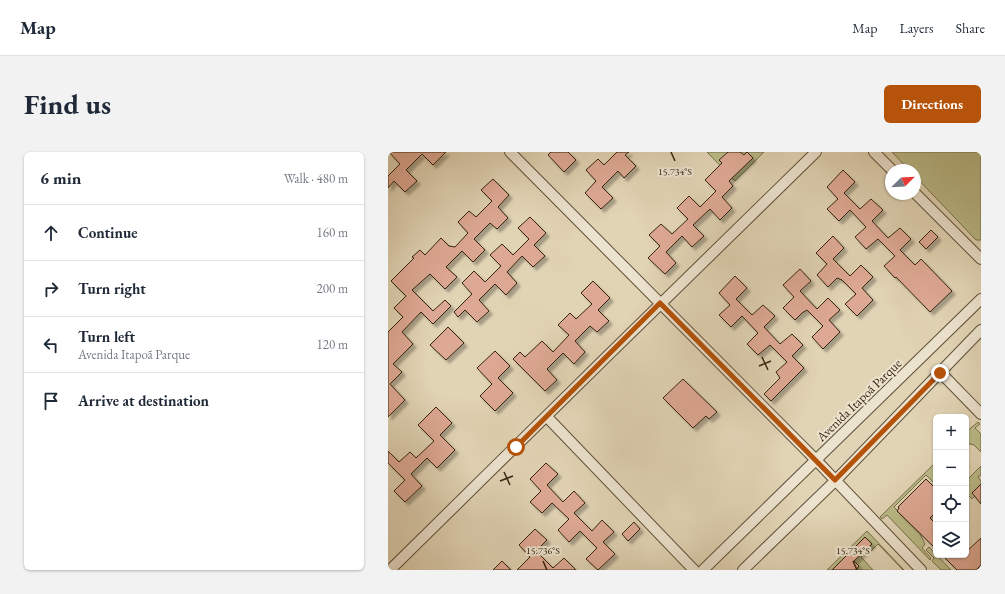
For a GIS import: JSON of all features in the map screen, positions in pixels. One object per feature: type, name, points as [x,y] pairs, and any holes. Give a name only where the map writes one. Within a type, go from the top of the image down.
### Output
[{"type":"street","points":[[510,152],[816,460],[921,570]]},
{"type":"street","points":[[390,570],[660,303],[816,152]]},
{"type":"street","points":[[874,152],[886,164]]},
{"type":"street","points":[[921,199],[981,259]]},
{"type":"street","name":"Avenida Itapoã Parque","points":[[703,570],[981,299]]},
{"type":"street","points":[[743,570],[835,480],[981,330]]},
{"type":"street","points":[[940,373],[981,414]]},
{"type":"street","points":[[546,417],[694,570]]},
{"type":"green space","points":[[707,152],[764,152],[735,181]]},
{"type":"green space","points":[[892,152],[981,152],[981,240],[976,240],[921,182],[921,164],[903,164]]},
{"type":"green space","points":[[978,422],[980,424],[975,428],[981,434],[981,452],[974,445],[969,444],[969,430]]},
{"type":"green space","points":[[933,465],[933,482],[926,475],[894,507],[919,533],[933,521],[933,526],[920,534],[925,544],[922,548],[931,558],[930,560],[887,515],[882,519],[880,517]]},
{"type":"green space","points":[[981,466],[981,475],[978,477],[981,484],[972,493],[975,496],[972,499],[969,496],[969,478]]},
{"type":"green space","points":[[867,531],[904,570],[878,544],[871,551],[869,549],[861,557],[873,570],[827,570]]},
{"type":"green space","points":[[929,547],[933,551],[933,557],[926,550]]},
{"type":"green space","points":[[934,558],[940,558],[951,570],[941,570],[932,561]]},
{"type":"building","points":[[389,152],[446,152],[433,165],[422,154],[406,170],[417,181],[405,192],[394,181],[388,188],[388,176],[400,164]]},
{"type":"building","points":[[551,152],[568,152],[576,160],[564,172],[548,155]]},
{"type":"building","points":[[617,152],[629,152],[625,155],[636,166],[624,178],[618,171],[602,187],[613,198],[601,209],[585,193],[596,181],[586,170],[598,159],[604,165]]},
{"type":"building","points":[[728,152],[740,152],[744,155],[747,152],[753,158],[729,181],[733,186],[722,197],[732,208],[720,220],[710,209],[693,225],[704,236],[692,247],[682,236],[666,252],[676,263],[665,274],[648,258],[660,246],[649,235],[661,224],[672,234],[688,219],[677,208],[689,196],[700,207],[716,191],[705,180],[722,163],[719,160]]},
{"type":"building","points":[[843,170],[855,182],[844,193],[860,209],[871,199],[883,210],[872,221],[888,238],[900,228],[911,239],[900,250],[915,265],[921,259],[952,291],[930,312],[884,266],[895,256],[878,239],[866,249],[855,237],[866,227],[850,210],[839,221],[827,209],[838,199],[827,187]]},
{"type":"building","points":[[493,179],[509,195],[498,207],[508,218],[497,229],[490,223],[474,239],[485,250],[473,262],[462,251],[446,267],[457,277],[445,289],[430,274],[412,290],[433,311],[445,300],[451,306],[433,324],[421,312],[402,332],[413,344],[393,364],[402,372],[390,384],[405,400],[388,417],[388,332],[403,317],[394,308],[406,296],[391,281],[420,250],[425,255],[441,238],[449,246],[455,247],[468,233],[458,222],[469,211],[476,217],[492,201],[481,190]]},
{"type":"building","points":[[530,217],[546,233],[534,245],[545,256],[533,267],[522,256],[507,272],[517,283],[506,295],[495,284],[479,300],[489,311],[477,322],[465,310],[458,317],[454,312],[472,294],[462,283],[474,271],[485,282],[501,266],[490,255],[502,244],[513,255],[529,239],[518,228]]},
{"type":"building","points":[[931,230],[938,237],[926,249],[919,242]]},
{"type":"building","points":[[833,236],[844,248],[833,259],[850,276],[861,265],[873,277],[862,288],[873,300],[857,316],[845,304],[856,294],[842,280],[837,278],[828,287],[817,275],[827,264],[816,253]]},
{"type":"building","points":[[800,269],[811,281],[800,291],[817,309],[828,298],[840,310],[829,320],[840,332],[823,349],[812,337],[823,326],[807,310],[795,320],[783,308],[794,297],[783,285]]},
{"type":"building","points":[[735,276],[747,288],[736,299],[752,315],[763,305],[775,316],[764,327],[780,344],[792,334],[803,345],[792,356],[804,368],[771,401],[764,394],[780,378],[776,372],[787,362],[770,345],[758,355],[747,344],[758,333],[742,316],[731,327],[719,315],[730,305],[719,293]]},
{"type":"building","points":[[593,281],[610,298],[598,310],[609,321],[597,332],[590,326],[575,341],[585,352],[574,364],[563,353],[547,369],[557,380],[545,391],[513,359],[520,352],[525,357],[542,341],[553,352],[569,335],[558,325],[570,313],[576,319],[592,304],[581,293]]},
{"type":"building","points":[[448,327],[464,343],[446,360],[430,345]]},
{"type":"building","points":[[495,351],[510,366],[498,378],[513,393],[495,411],[480,396],[492,384],[477,368]]},
{"type":"building","points":[[683,379],[717,412],[709,419],[706,416],[693,428],[663,398]]},
{"type":"building","points":[[436,407],[452,423],[440,435],[455,450],[437,468],[427,458],[411,474],[422,486],[405,502],[394,491],[405,480],[388,463],[388,451],[399,462],[410,452],[416,458],[434,441],[418,425]]},
{"type":"building","points":[[546,463],[558,474],[547,485],[563,502],[574,491],[585,503],[574,513],[592,531],[602,520],[614,532],[603,542],[615,554],[598,570],[586,559],[597,548],[580,531],[569,542],[558,530],[569,519],[552,503],[542,513],[530,502],[541,491],[530,479]]},
{"type":"building","points":[[926,479],[933,486],[933,515],[930,518],[933,521],[933,546],[897,511],[899,508],[898,507]]},
{"type":"building","points":[[981,484],[981,504],[972,493]]},
{"type":"building","points":[[634,522],[640,529],[628,541],[622,534]]},
{"type":"building","points":[[535,529],[547,540],[536,551],[553,568],[564,558],[576,570],[517,570],[530,557],[519,545]]},
{"type":"building","points":[[865,537],[872,544],[854,561],[859,566],[856,570],[832,570]]},
{"type":"building","points":[[981,538],[981,565],[976,570],[957,570],[945,558],[969,558],[969,549]]},
{"type":"building","points":[[502,561],[511,570],[493,570]]},
{"type":"route","points":[[516,447],[660,303],[835,480],[940,373]]}]
